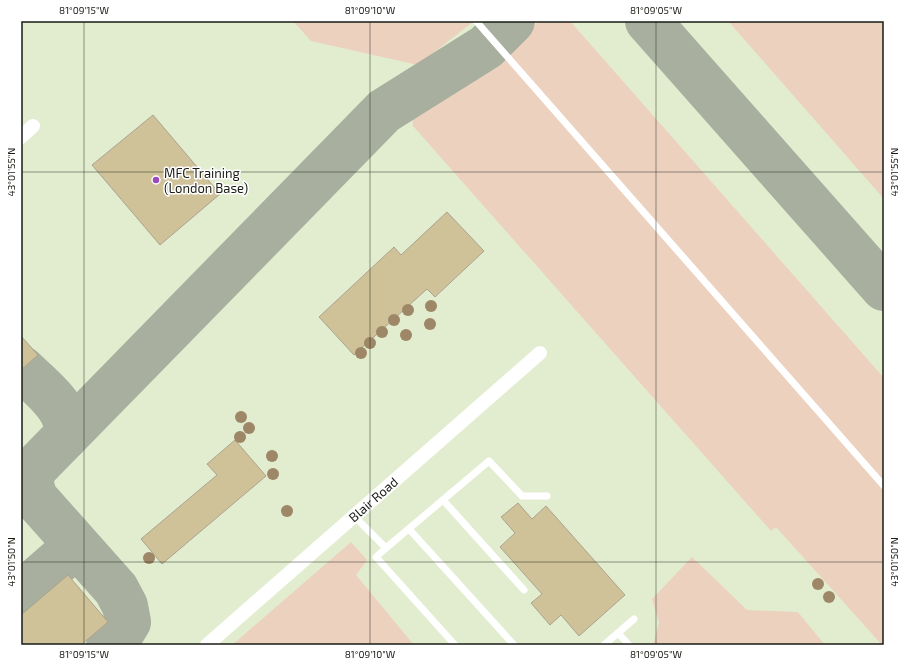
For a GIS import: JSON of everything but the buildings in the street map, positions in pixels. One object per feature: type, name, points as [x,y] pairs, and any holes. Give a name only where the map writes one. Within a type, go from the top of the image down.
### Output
[{"type":"street","points":[[21,137],[33,126]]},
{"type":"street","name":"Blair Road","points":[[207,645],[540,353]]},
{"type":"lane","points":[[476,21],[884,486]]},
{"type":"lane","points":[[455,645],[376,557],[490,461],[522,496],[547,496]]},
{"type":"lane","points":[[443,500],[524,590]]},
{"type":"lane","points":[[354,516],[386,548]]},
{"type":"lane","points":[[409,529],[514,645]]},
{"type":"lane","points":[[604,645],[634,619]]},
{"type":"lane","points":[[618,633],[629,645]]},
{"type":"shaded area","points":[[21,21],[884,21],[884,645],[21,645]]},
{"type":"shaded area","points":[[293,21],[474,21],[418,65],[311,41]]},
{"type":"shaded area","points":[[539,21],[570,21],[884,378],[884,645],[882,645],[776,527],[771,531],[413,126],[412,114],[498,62]]},
{"type":"shaded area","points":[[728,21],[884,21],[884,199]]},
{"type":"shaded area","points":[[351,542],[367,560],[356,575],[414,645],[232,645]]},
{"type":"shaded area","points":[[692,557],[747,610],[798,612],[825,645],[653,645],[659,623],[652,599]]},
{"type":"taxiway","points":[[21,482],[384,111],[486,47],[512,21]]},
{"type":"taxiway","points":[[648,21],[884,288]]},
{"type":"taxiway","points":[[22,369],[53,399],[60,408],[66,427],[65,437]]},
{"type":"taxiway","points":[[34,469],[31,477],[31,484],[35,498],[116,589],[125,606],[128,622],[120,635],[109,645]]},
{"type":"taxiway","points":[[21,594],[61,559],[67,551],[67,535]]},
{"type":"place","name":"MFC Training (London Base)","points":[[156,180]]}]
